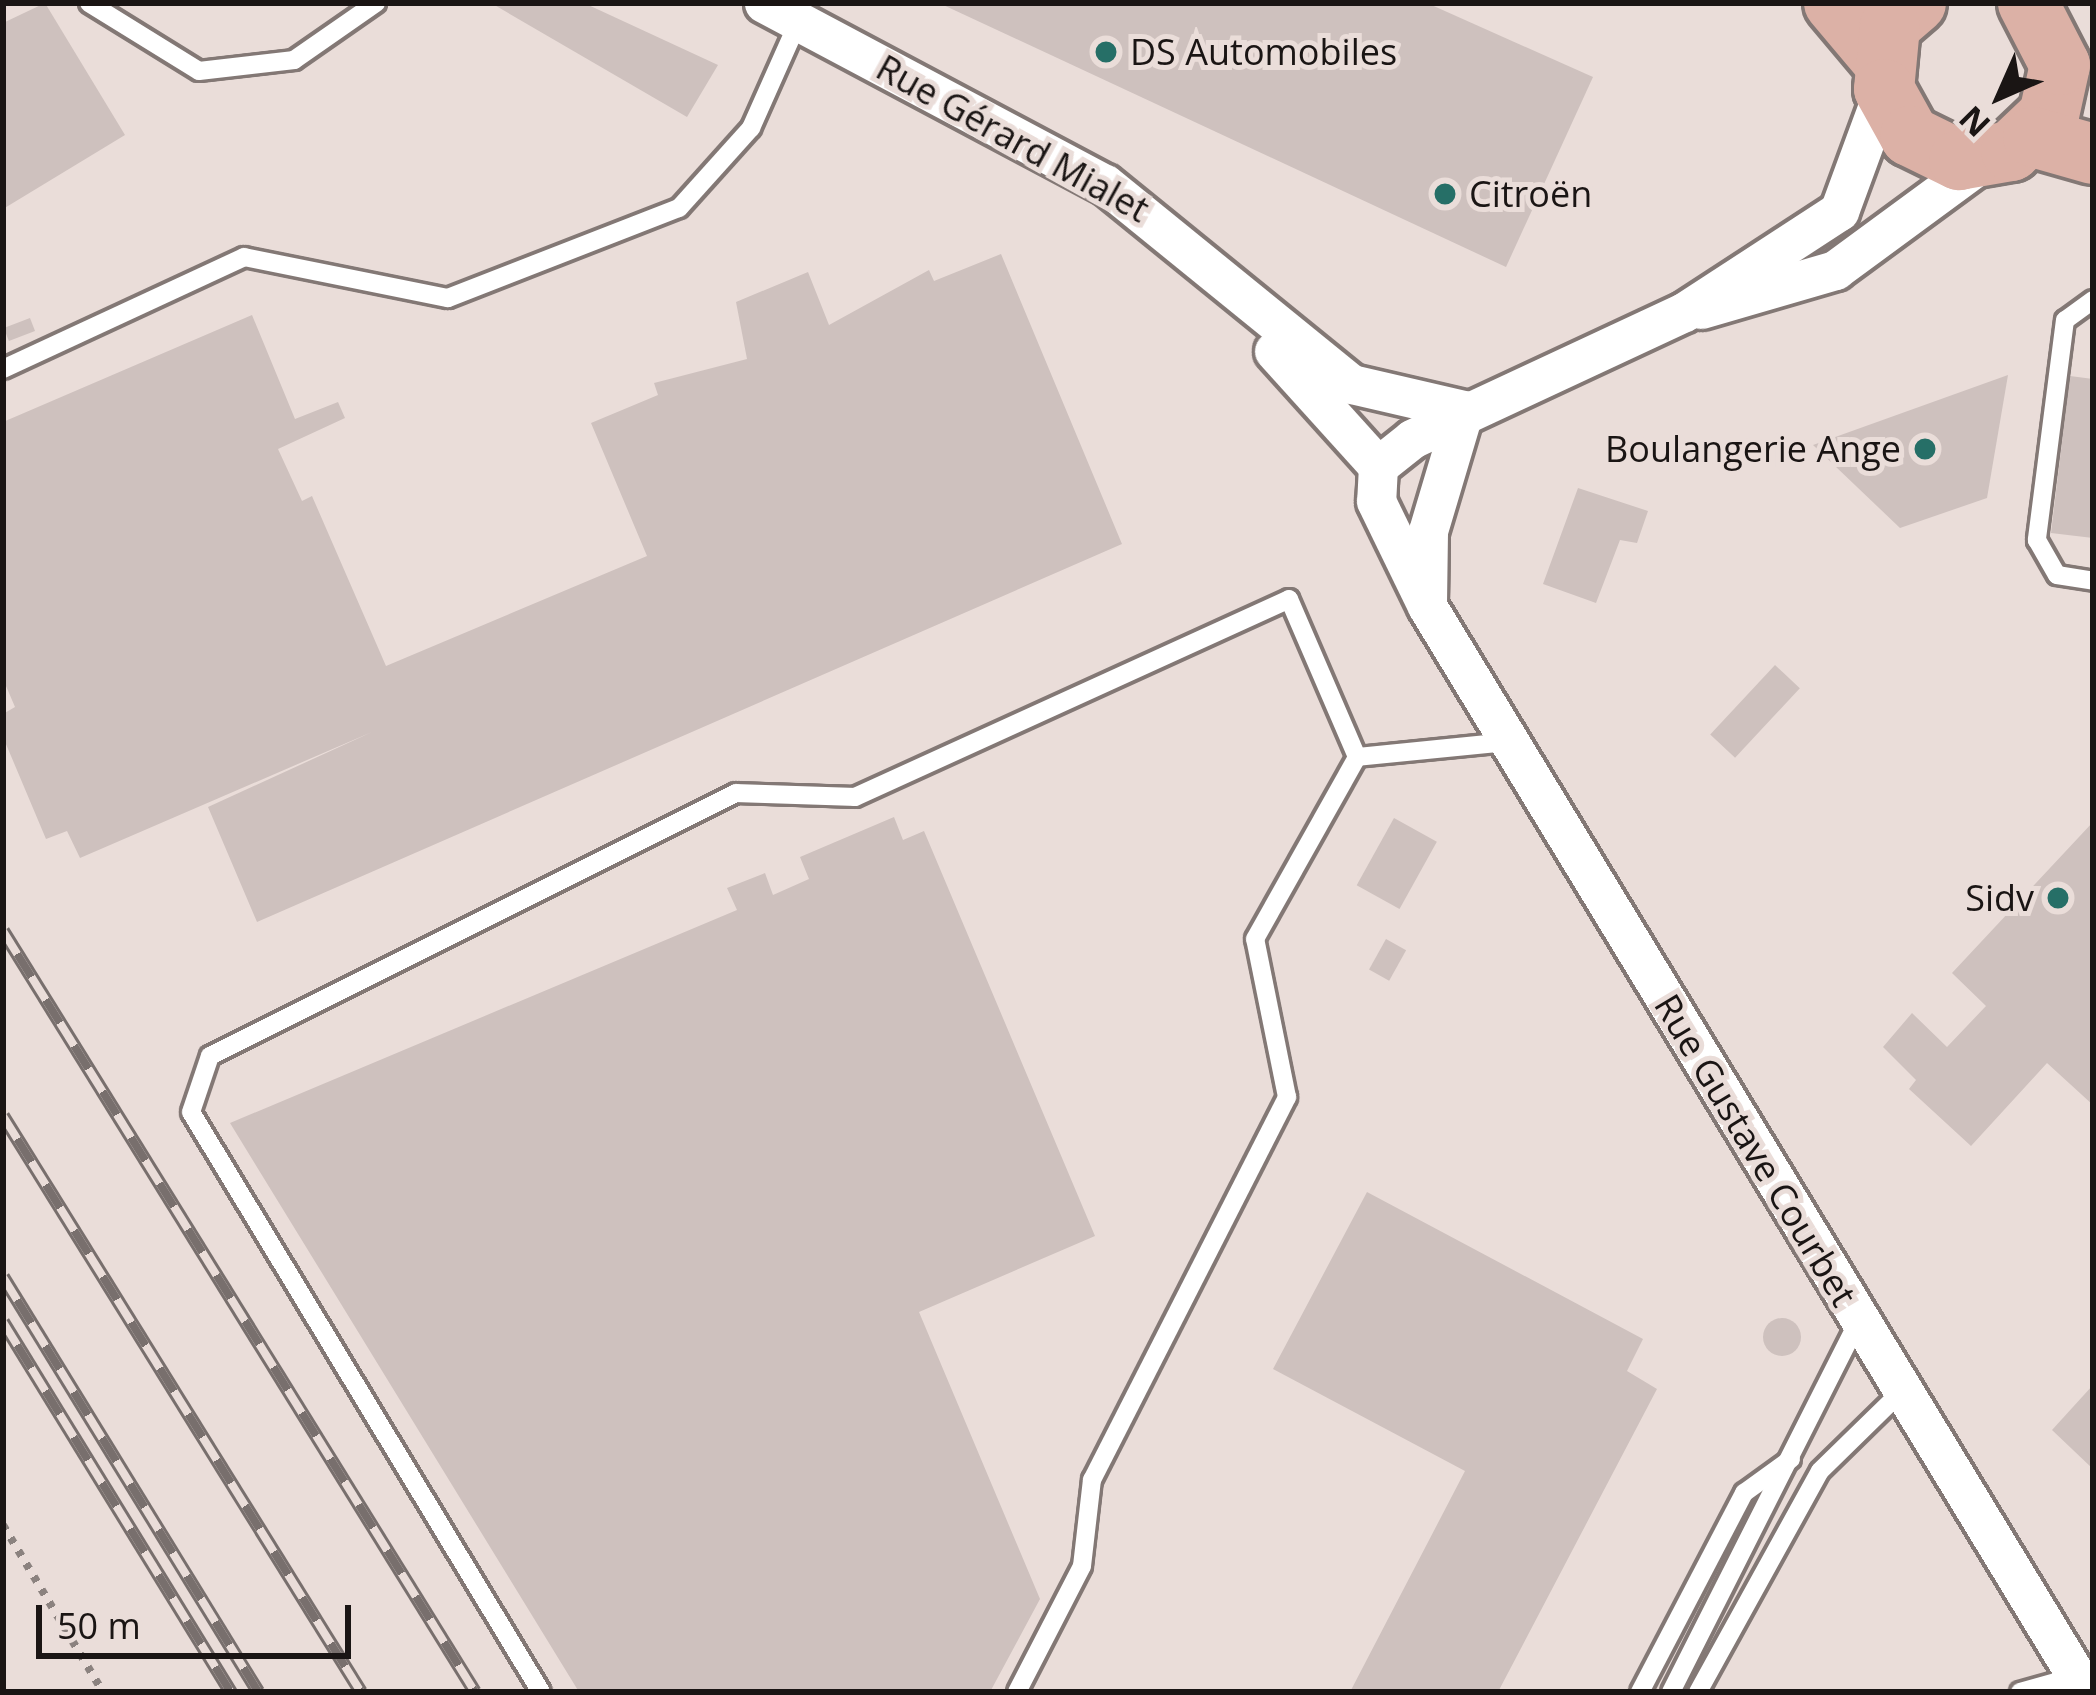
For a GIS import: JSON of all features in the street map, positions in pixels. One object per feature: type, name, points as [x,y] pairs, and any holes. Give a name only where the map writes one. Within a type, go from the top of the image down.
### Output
[{"type":"main road","points":[[1834,3],[1933,152],[2009,148],[2093,154]]},
{"type":"main road","points":[[1883,75],[1890,26],[1916,3]]},
{"type":"main road","points":[[2009,148],[2058,91],[2059,36]]},
{"type":"street","name":"Rue Gérard Mialet","points":[[781,11],[1106,184],[1240,303],[1351,384],[1464,410]]},
{"type":"street","points":[[1368,450],[1684,312],[1839,211],[1883,75]]},
{"type":"street","points":[[1684,312],[1783,294],[1835,270],[2009,148]]},
{"type":"street","name":"Rue Gérard Mialet","points":[[1240,303],[1286,368],[1368,450]]},
{"type":"street","points":[[1408,532],[1464,410]]},
{"type":"street","name":"Rue Gustave Courbet","points":[[1368,450],[1408,532],[1427,606],[2081,1684]]},
{"type":"lane","points":[[89,3],[199,71],[295,60],[376,3]]},
{"type":"lane","points":[[3,369],[244,257],[448,298],[679,208],[751,128],[781,11]]},
{"type":"lane","points":[[2093,300],[2065,320],[2037,540],[2057,575],[2093,581]]},
{"type":"lane","points":[[542,1692],[191,1112],[210,1056],[736,793],[855,797],[1289,598],[1357,758]]},
{"type":"lane","points":[[1357,758],[1508,742]]},
{"type":"lane","points":[[1017,1692],[1082,1566],[1092,1480],[1287,1097],[1256,939],[1357,758]]},
{"type":"lane","points":[[1671,1692],[1795,1457],[1859,1319]]},
{"type":"lane","points":[[1698,1692],[1820,1471],[1902,1391]]},
{"type":"lane","points":[[1640,1692],[1744,1493],[1795,1457]]},
{"type":"lane","points":[[1712,1692],[1718,1654]]},
{"type":"lane","points":[[2020,1692],[2081,1684]]},
{"type":"path","points":[[3,1525],[103,1692]]},
{"type":"building","points":[[45,3],[125,135],[3,209],[3,23]]},
{"type":"building","points":[[491,3],[584,3],[718,65],[687,117]]},
{"type":"building","name":"Citroën","points":[[939,3],[1427,3],[1593,77],[1506,267]]},
{"type":"building","points":[[1001,254],[1122,544],[257,922],[208,807],[372,732],[80,858],[67,831],[46,839],[3,737],[3,714],[15,707],[3,679],[3,422],[252,315],[295,419],[338,402],[345,418],[278,449],[302,501],[312,496],[386,666],[647,556],[591,423],[658,395],[654,383],[747,359],[736,302],[808,272],[829,325],[929,270],[934,281]]},
{"type":"building","points":[[30,318],[35,331],[9,341],[4,328]]},
{"type":"building","points":[[2008,375],[1987,498],[1900,528],[1813,445]]},
{"type":"building","points":[[2070,376],[2093,379],[2093,538],[2051,533]]},
{"type":"building","points":[[1578,488],[1648,511],[1637,543],[1620,540],[1596,603],[1543,584]]},
{"type":"building","points":[[1775,665],[1800,688],[1735,758],[1710,734]]},
{"type":"building","points":[[894,817],[903,840],[924,831],[1095,1236],[919,1312],[1040,1599],[990,1692],[579,1692],[230,1123],[737,910],[727,888],[765,873],[773,895],[809,879],[800,857]]},
{"type":"building","points":[[1394,818],[1437,842],[1400,909],[1357,885]]},
{"type":"building","name":"Sidv","points":[[2093,822],[2093,1105],[2047,1063],[1971,1146],[1909,1089],[1916,1080],[1883,1047],[1912,1013],[1947,1047],[1986,1006],[1952,973]]},
{"type":"building","points":[[1386,939],[1406,950],[1389,981],[1369,970]]},
{"type":"building","points":[[1367,1192],[1643,1339],[1627,1371],[1657,1389],[1498,1692],[1350,1692],[1465,1471],[1273,1369]]},
{"type":"building","points":[[1782,1318],[1796,1323],[1801,1337],[1796,1351],[1782,1356],[1768,1351],[1763,1337],[1768,1323]]},
{"type":"building","points":[[2093,1385],[2093,1469],[2052,1430]]},
{"type":"railway","points":[[3,931],[475,1692]]},
{"type":"railway","points":[[3,1116],[361,1692]]},
{"type":"railway","points":[[3,1277],[258,1692]]},
{"type":"railway","points":[[3,1322],[231,1692]]},
{"type":"place","name":"DS Automobiles","points":[[1106,52]]},
{"type":"place","name":"Citroën","points":[[1445,194]]},
{"type":"place","name":"Boulangerie Ange","points":[[1925,449]]},
{"type":"place","name":"Sidv","points":[[2058,898]]}]
